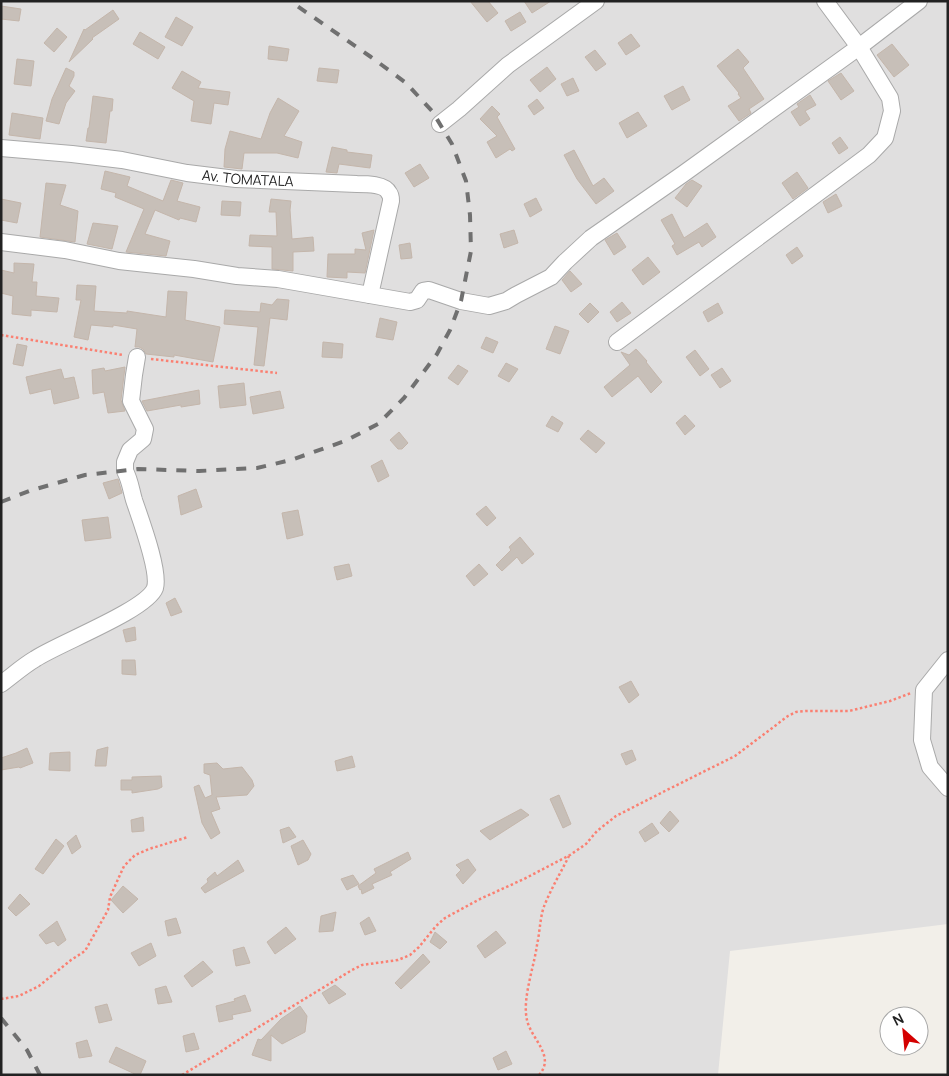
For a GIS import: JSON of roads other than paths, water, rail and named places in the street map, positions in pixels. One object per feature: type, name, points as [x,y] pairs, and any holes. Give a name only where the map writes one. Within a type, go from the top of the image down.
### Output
[{"type":"street","points":[[440,124],[508,65],[596,1]]},
{"type":"street","points":[[617,342],[869,154],[884,138],[892,111],[890,98],[859,47],[825,1]]},
{"type":"street","points":[[1,242],[65,250],[119,261],[194,269],[237,276],[278,279],[410,302],[416,300],[423,291],[429,290],[461,301],[488,306],[506,301],[551,277],[591,238],[859,47],[919,1]]},
{"type":"street","name":"Av. TOMATALA","points":[[1,148],[122,160],[187,173],[236,179],[374,185],[385,188],[390,193],[392,201],[370,295]]},
{"type":"street","points":[[1,684],[35,658],[98,627],[140,603],[148,598],[155,589],[156,577],[125,462],[130,450],[143,439],[145,429],[132,401],[137,357]]},
{"type":"street","points":[[948,660],[924,690],[922,740],[930,767],[948,788]]},
{"type":"railway","points":[[1,502],[29,491],[85,475],[138,469],[199,471],[257,468],[291,460],[345,441],[378,424],[404,398],[437,354],[450,330],[461,301],[471,251],[470,215],[466,181],[452,144],[432,111],[406,83],[290,1]]},
{"type":"railway","points":[[1,1018],[27,1050],[40,1075]]}]
